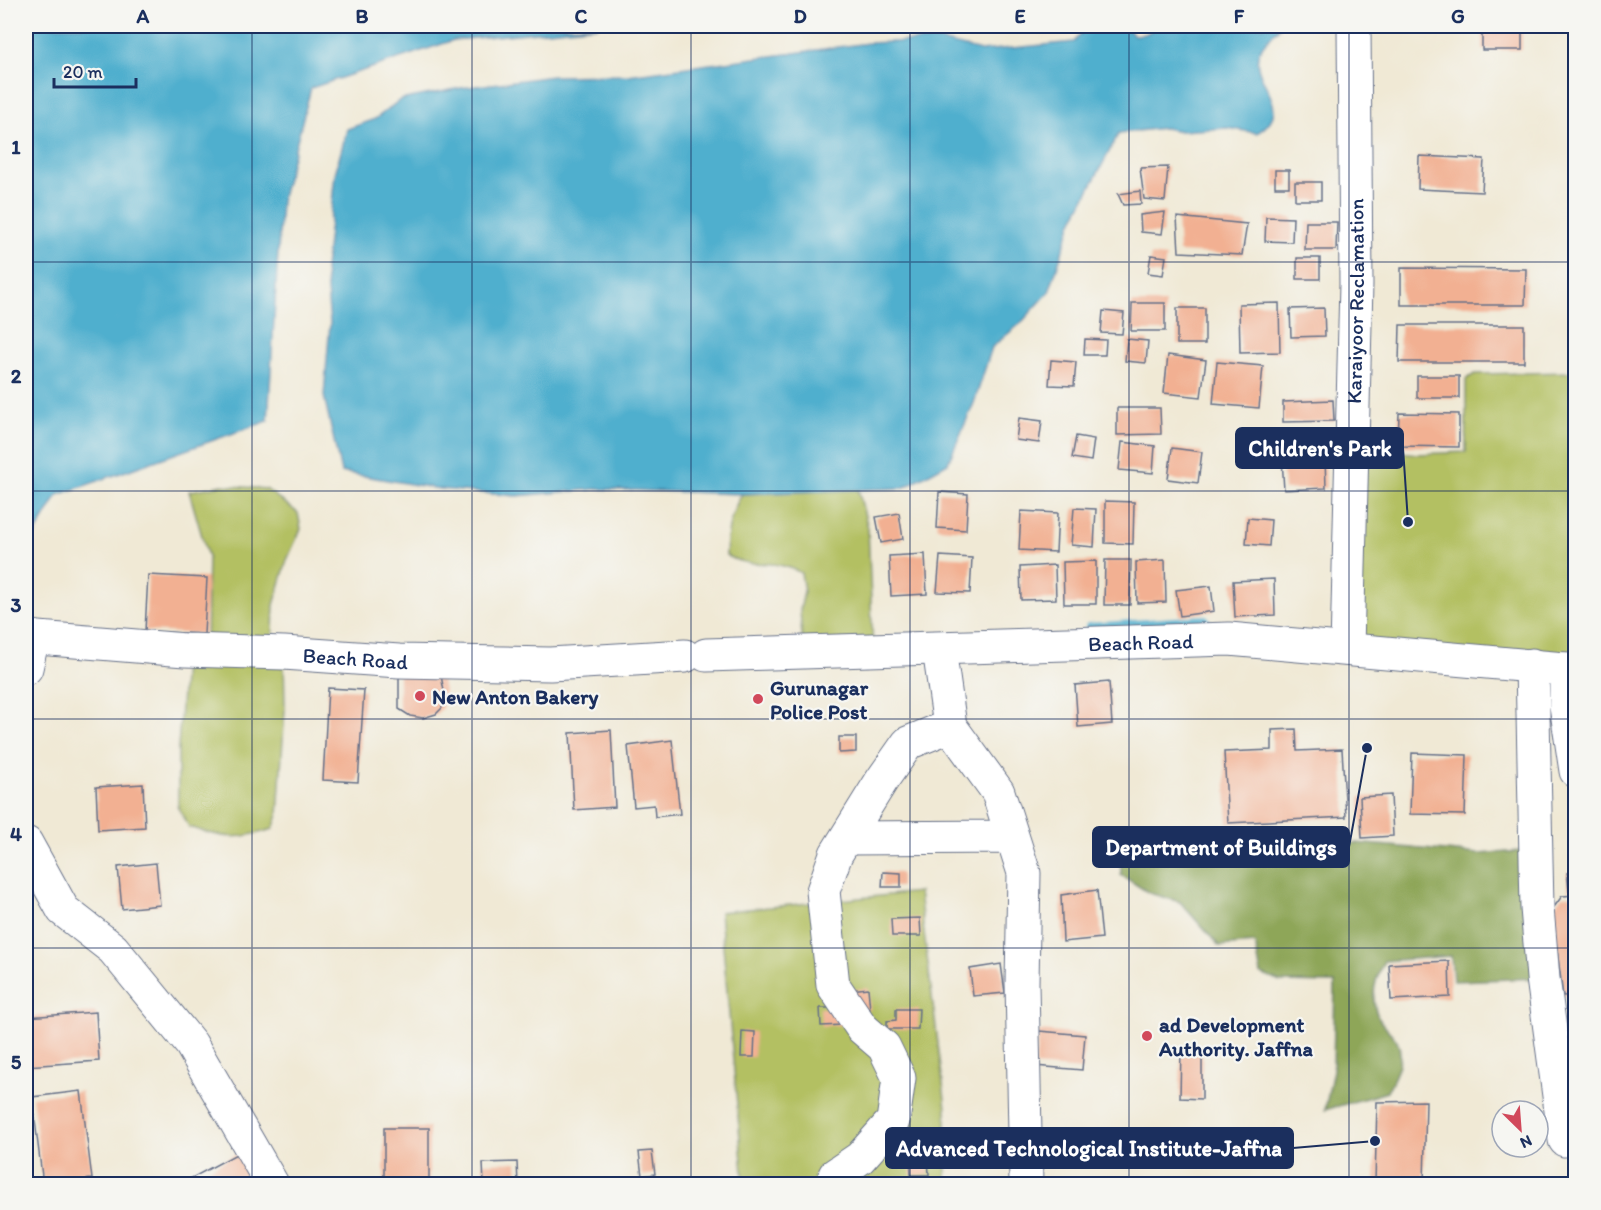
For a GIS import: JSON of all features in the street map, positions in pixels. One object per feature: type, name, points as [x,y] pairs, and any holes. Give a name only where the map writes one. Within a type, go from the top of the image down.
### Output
[{"type":"main road","name":"Karaiyoor Reclamation","points":[[1347,649],[1356,284],[1354,26]]},
{"type":"main road","name":"Beach Road","points":[[28,647],[284,653],[399,661],[550,664],[695,656],[1229,639],[1571,670]]},
{"type":"main road","points":[[939,648],[950,726],[998,792],[1024,873],[1022,983],[1026,1185]]},
{"type":"main road","points":[[1532,665],[1537,908],[1543,978],[1565,1140]]},
{"type":"main road","points":[[1571,670],[1566,705],[1575,771]]},
{"type":"main road","points":[[835,1175],[860,1158],[893,1121],[898,1078],[884,1047],[862,1028],[833,986],[823,891],[837,854],[846,838],[908,743],[950,726]]},
{"type":"main road","points":[[846,838],[1012,837]]},
{"type":"main road","points":[[26,843],[63,910],[113,949],[191,1044],[272,1185]]},
{"type":"green space","points":[[1575,372],[1575,670],[1347,649],[1368,448],[1417,454],[1466,452],[1466,379],[1475,374]]},
{"type":"green space","points":[[222,485],[266,489],[298,513],[301,529],[287,560],[274,605],[273,633],[284,653],[285,709],[278,815],[273,829],[231,837],[189,827],[178,807],[178,748],[185,650],[206,650],[208,557],[189,491]]},
{"type":"green space","points":[[858,489],[868,528],[873,650],[803,650],[800,610],[804,592],[801,573],[780,565],[744,562],[726,555],[732,516],[742,494]]},
{"type":"green space","points":[[1166,826],[1479,854],[1536,850],[1543,978],[1453,981],[1451,956],[1384,961],[1374,996],[1377,1014],[1400,1049],[1396,1073],[1387,1092],[1325,1110],[1333,1070],[1335,983],[1280,982],[1261,974],[1255,943],[1219,946],[1180,902],[1149,893],[1121,875],[1120,851],[1131,834]]},
{"type":"green space","points":[[919,892],[946,1108],[946,1184],[744,1184],[720,912]]},
{"type":"water","points":[[26,26],[599,26],[454,40],[311,88],[281,201],[268,421],[58,495],[26,549]]},
{"type":"water","points":[[1087,26],[1124,26],[1134,35],[1145,34],[1160,26],[1280,26],[1259,52],[1257,63],[1270,94],[1273,113],[1269,123],[1257,133],[1227,128],[1181,131],[1164,128],[1119,133],[1072,222],[1049,292],[1021,323],[992,347],[974,403],[948,463],[903,488],[742,494],[597,489],[516,496],[440,489],[341,472],[324,396],[330,323],[325,269],[335,174],[347,129],[375,119],[400,100],[461,88],[553,76],[628,75],[868,43],[937,40],[981,51],[1074,42]]},
{"type":"building","points":[[1482,26],[1522,26],[1522,50],[1482,50]]},
{"type":"building","points":[[1419,156],[1484,159],[1482,192],[1418,189]]},
{"type":"building","points":[[1168,167],[1165,201],[1144,199],[1140,168]]},
{"type":"building","points":[[1275,170],[1289,170],[1289,187],[1275,187]]},
{"type":"building","points":[[1295,182],[1321,182],[1321,200],[1295,200]]},
{"type":"building","points":[[1140,191],[1141,204],[1123,205],[1118,194]]},
{"type":"building","points":[[1165,212],[1162,234],[1141,232],[1140,215]]},
{"type":"building","points":[[1177,217],[1247,224],[1242,255],[1179,252]]},
{"type":"building","points":[[1266,217],[1293,218],[1292,242],[1265,241]]},
{"type":"building","points":[[1306,222],[1337,222],[1336,250],[1305,250]]},
{"type":"building","points":[[1151,255],[1166,257],[1163,275],[1148,273]]},
{"type":"building","points":[[1297,258],[1320,258],[1320,279],[1297,279]]},
{"type":"building","points":[[1401,268],[1526,269],[1525,305],[1401,305]]},
{"type":"building","points":[[1132,303],[1165,303],[1165,331],[1131,331]]},
{"type":"building","points":[[1279,303],[1280,352],[1240,353],[1239,304]]},
{"type":"building","points":[[1177,308],[1205,308],[1205,344],[1177,344]]},
{"type":"building","points":[[1324,308],[1325,336],[1291,337],[1290,309]]},
{"type":"building","points":[[1103,311],[1124,313],[1122,334],[1101,333]]},
{"type":"building","points":[[1400,325],[1524,325],[1524,362],[1399,362]]},
{"type":"building","points":[[1085,339],[1106,340],[1105,355],[1084,355]]},
{"type":"building","points":[[1127,339],[1148,341],[1146,363],[1125,361]]},
{"type":"building","points":[[1168,355],[1206,360],[1201,397],[1164,393]]},
{"type":"building","points":[[1051,360],[1076,362],[1074,386],[1049,385]]},
{"type":"building","points":[[1217,362],[1263,366],[1259,408],[1213,404]]},
{"type":"building","points":[[1417,376],[1459,376],[1459,398],[1417,398]]},
{"type":"building","points":[[1333,400],[1334,421],[1283,422],[1283,402]]},
{"type":"building","points":[[1117,408],[1160,408],[1161,434],[1117,435]]},
{"type":"building","points":[[1399,413],[1459,414],[1459,447],[1398,446]]},
{"type":"building","points":[[1019,418],[1042,421],[1039,443],[1016,440]]},
{"type":"building","points":[[1076,436],[1094,439],[1091,461],[1072,458]]},
{"type":"building","points":[[1122,442],[1155,446],[1153,473],[1119,470]]},
{"type":"building","points":[[1172,448],[1202,452],[1198,483],[1168,479]]},
{"type":"building","points":[[1325,458],[1326,488],[1284,490],[1282,459]]},
{"type":"building","points":[[939,492],[968,494],[966,530],[937,528]]},
{"type":"building","points":[[1105,501],[1134,502],[1133,544],[1105,543]]},
{"type":"building","points":[[1074,508],[1096,509],[1094,547],[1071,545]]},
{"type":"building","points":[[1021,511],[1058,513],[1056,552],[1019,550]]},
{"type":"building","points":[[899,513],[903,539],[881,543],[876,517]]},
{"type":"building","points":[[1248,518],[1271,520],[1269,546],[1246,544]]},
{"type":"building","points":[[925,554],[927,594],[891,596],[889,556]]},
{"type":"building","points":[[940,556],[972,558],[970,593],[937,592]]},
{"type":"building","points":[[1105,560],[1131,560],[1130,605],[1104,605]]},
{"type":"building","points":[[1165,560],[1166,602],[1137,603],[1136,562]]},
{"type":"building","points":[[1096,561],[1096,604],[1064,604],[1063,562]]},
{"type":"building","points":[[1055,565],[1056,599],[1021,600],[1020,567]]},
{"type":"building","points":[[148,575],[207,578],[204,634],[145,631]]},
{"type":"building","points":[[1274,579],[1275,615],[1235,617],[1233,581]]},
{"type":"building","points":[[1211,586],[1214,611],[1180,616],[1176,590]]},
{"type":"building","points":[[438,660],[444,691],[442,708],[436,714],[423,718],[410,716],[399,709],[399,661]]},
{"type":"building","points":[[1109,682],[1112,724],[1078,727],[1075,685]]},
{"type":"building","points":[[328,688],[364,690],[358,782],[323,780]]},
{"type":"building","points":[[1296,729],[1297,751],[1342,749],[1346,817],[1228,823],[1224,752],[1272,750],[1272,730]]},
{"type":"building","points":[[611,730],[615,807],[574,810],[570,733]]},
{"type":"building","points":[[839,737],[856,737],[856,752],[839,753]]},
{"type":"building","points":[[672,740],[680,814],[655,817],[654,805],[634,807],[628,746]]},
{"type":"building","points":[[1412,753],[1467,755],[1465,815],[1410,814]]},
{"type":"building","points":[[143,784],[145,827],[98,830],[96,787]]},
{"type":"building","points":[[1391,795],[1393,836],[1362,838],[1360,797]]},
{"type":"building","points":[[156,863],[160,905],[122,909],[118,867]]},
{"type":"building","points":[[883,872],[901,873],[901,887],[882,887]]},
{"type":"building","points":[[1576,872],[1576,890],[1569,891],[1567,873]]},
{"type":"building","points":[[1097,890],[1102,938],[1063,942],[1061,895]]},
{"type":"building","points":[[1576,895],[1576,995],[1563,996],[1552,910],[1562,896]]},
{"type":"building","points":[[920,918],[921,936],[892,936],[891,919]]},
{"type":"building","points":[[1449,961],[1450,997],[1391,1000],[1389,964]]},
{"type":"building","points":[[1001,964],[1005,993],[973,996],[970,969]]},
{"type":"building","points":[[868,988],[870,1010],[852,1012],[850,990]]},
{"type":"building","points":[[820,1008],[843,1008],[843,1025],[821,1026]]},
{"type":"building","points":[[896,1009],[919,1009],[918,1029],[887,1029],[887,1021],[896,1020]]},
{"type":"building","points":[[96,1012],[99,1061],[26,1066],[26,1017]]},
{"type":"building","points":[[742,1031],[755,1032],[754,1057],[741,1057]]},
{"type":"building","points":[[1039,1031],[1085,1035],[1082,1070],[1035,1066]]},
{"type":"building","points":[[1181,1048],[1202,1048],[1202,1099],[1180,1098]]},
{"type":"building","points":[[81,1091],[92,1179],[43,1184],[32,1097]]},
{"type":"building","points":[[1426,1101],[1424,1184],[1375,1184],[1377,1102]]},
{"type":"building","points":[[384,1128],[429,1128],[429,1184],[384,1184]]},
{"type":"building","points":[[652,1151],[655,1174],[642,1176],[639,1152]]},
{"type":"building","points":[[240,1152],[258,1184],[188,1184],[186,1181]]},
{"type":"building","points":[[910,1156],[928,1156],[929,1175],[911,1175]]},
{"type":"building","points":[[517,1162],[518,1184],[484,1184],[483,1163]]},
{"type":"building","points":[[923,1178],[924,1184],[906,1184],[906,1179]]},
{"type":"waterway","points":[[1089,627],[1205,619],[1212,632]]},
{"type":"place","name":"Children's Park","points":[[1408,522]]},
{"type":"place","name":"New Anton Bakery","points":[[420,696]]},
{"type":"place","name":"Gurunagar Police Post","points":[[758,699]]},
{"type":"place","name":"Department of Buildings","points":[[1367,748]]},
{"type":"place","name":"ad Development Authority. Jaffna","points":[[1147,1036]]},
{"type":"place","name":"Advanced Technological Institute-Jaffna","points":[[1375,1141]]}]
